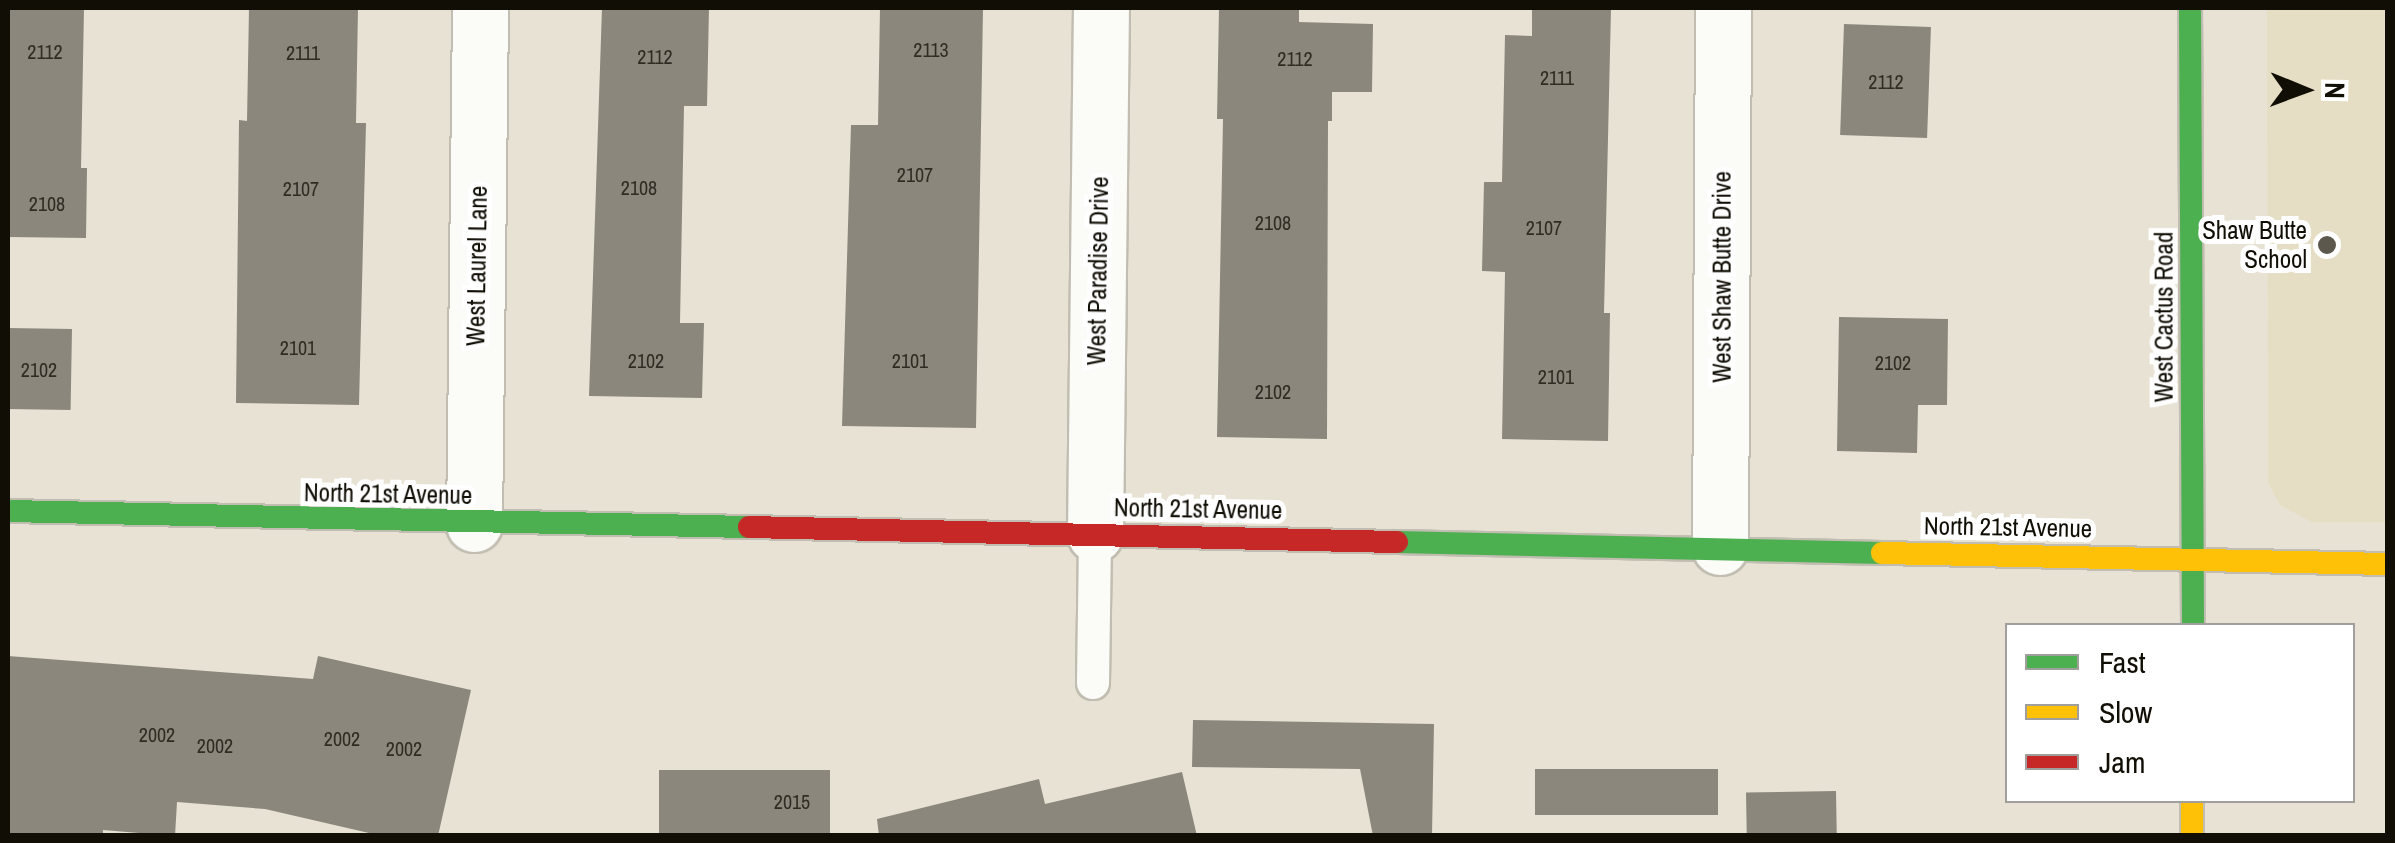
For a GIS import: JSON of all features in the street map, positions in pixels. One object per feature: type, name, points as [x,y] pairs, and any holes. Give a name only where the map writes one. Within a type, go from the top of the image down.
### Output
[{"type":"street","name":"West Laurel Lane","points":[[474,524],[480,8]]},
{"type":"street","name":"West Paradise Drive","points":[[1095,534],[1101,8]]},
{"type":"street","name":"West Shaw Butte Drive","points":[[1720,547],[1722,8]]},
{"type":"street","name":"West Cactus Road","points":[[2190,8],[2193,623]]},
{"type":"street","name":"North 21st Avenue","points":[[8,511],[2388,564]]},
{"type":"street","points":[[2192,803],[2192,836]]},
{"type":"lane","points":[[1093,683],[1095,534]]},
{"type":"shaded area","name":"Shaw Butte School","points":[[2267,8],[2387,8],[2387,522],[2312,522],[2280,505],[2268,483]]},
{"type":"building","points":[[8,8],[84,8],[81,168],[87,168],[86,238],[8,237]]},
{"type":"building","points":[[249,8],[358,8],[356,123],[366,123],[359,405],[236,403],[239,120],[247,121]]},
{"type":"building","points":[[602,8],[709,8],[707,106],[684,106],[680,323],[704,323],[702,398],[589,396]]},
{"type":"building","points":[[880,8],[983,8],[976,428],[842,426],[851,125],[878,125]]},
{"type":"building","points":[[1219,8],[1299,8],[1299,22],[1373,24],[1372,92],[1332,92],[1332,121],[1328,121],[1327,439],[1217,437],[1223,119],[1217,119]]},
{"type":"building","points":[[1532,8],[1611,8],[1604,313],[1610,313],[1608,441],[1502,439],[1505,272],[1482,271],[1484,182],[1502,182],[1505,35],[1532,36]]},
{"type":"building","points":[[1844,24],[1931,27],[1927,138],[1840,135]]},
{"type":"building","points":[[1839,317],[1948,319],[1947,405],[1918,405],[1917,453],[1837,451]]},
{"type":"building","points":[[8,328],[72,329],[71,410],[8,409]]},
{"type":"building","points":[[8,656],[313,679],[318,656],[471,690],[438,836],[382,836],[265,809],[177,802],[175,836],[103,830],[103,836],[8,833]]},
{"type":"building","points":[[1193,720],[1434,724],[1432,836],[1373,836],[1360,769],[1192,767]]},
{"type":"building","points":[[1535,769],[1718,769],[1718,815],[1535,815]]},
{"type":"building","points":[[659,770],[830,770],[830,836],[659,836]]},
{"type":"building","points":[[1182,772],[1197,836],[879,836],[877,819],[1039,779],[1045,804]]},
{"type":"building","points":[[1836,791],[1837,836],[1747,836],[1746,793]]},
{"type":"traffic: fast","points":[[2190,8],[2193,623]]},
{"type":"traffic: fast","points":[[8,511],[749,527]]},
{"type":"traffic: fast","points":[[1397,542],[1882,553]]},
{"type":"traffic: slow","points":[[1882,553],[2388,564]]},
{"type":"traffic: slow","points":[[2192,803],[2192,836]]},
{"type":"traffic: jam","points":[[749,527],[1397,542]]},
{"type":"place","name":"Shaw Butte School","points":[[2327,245]]}]
